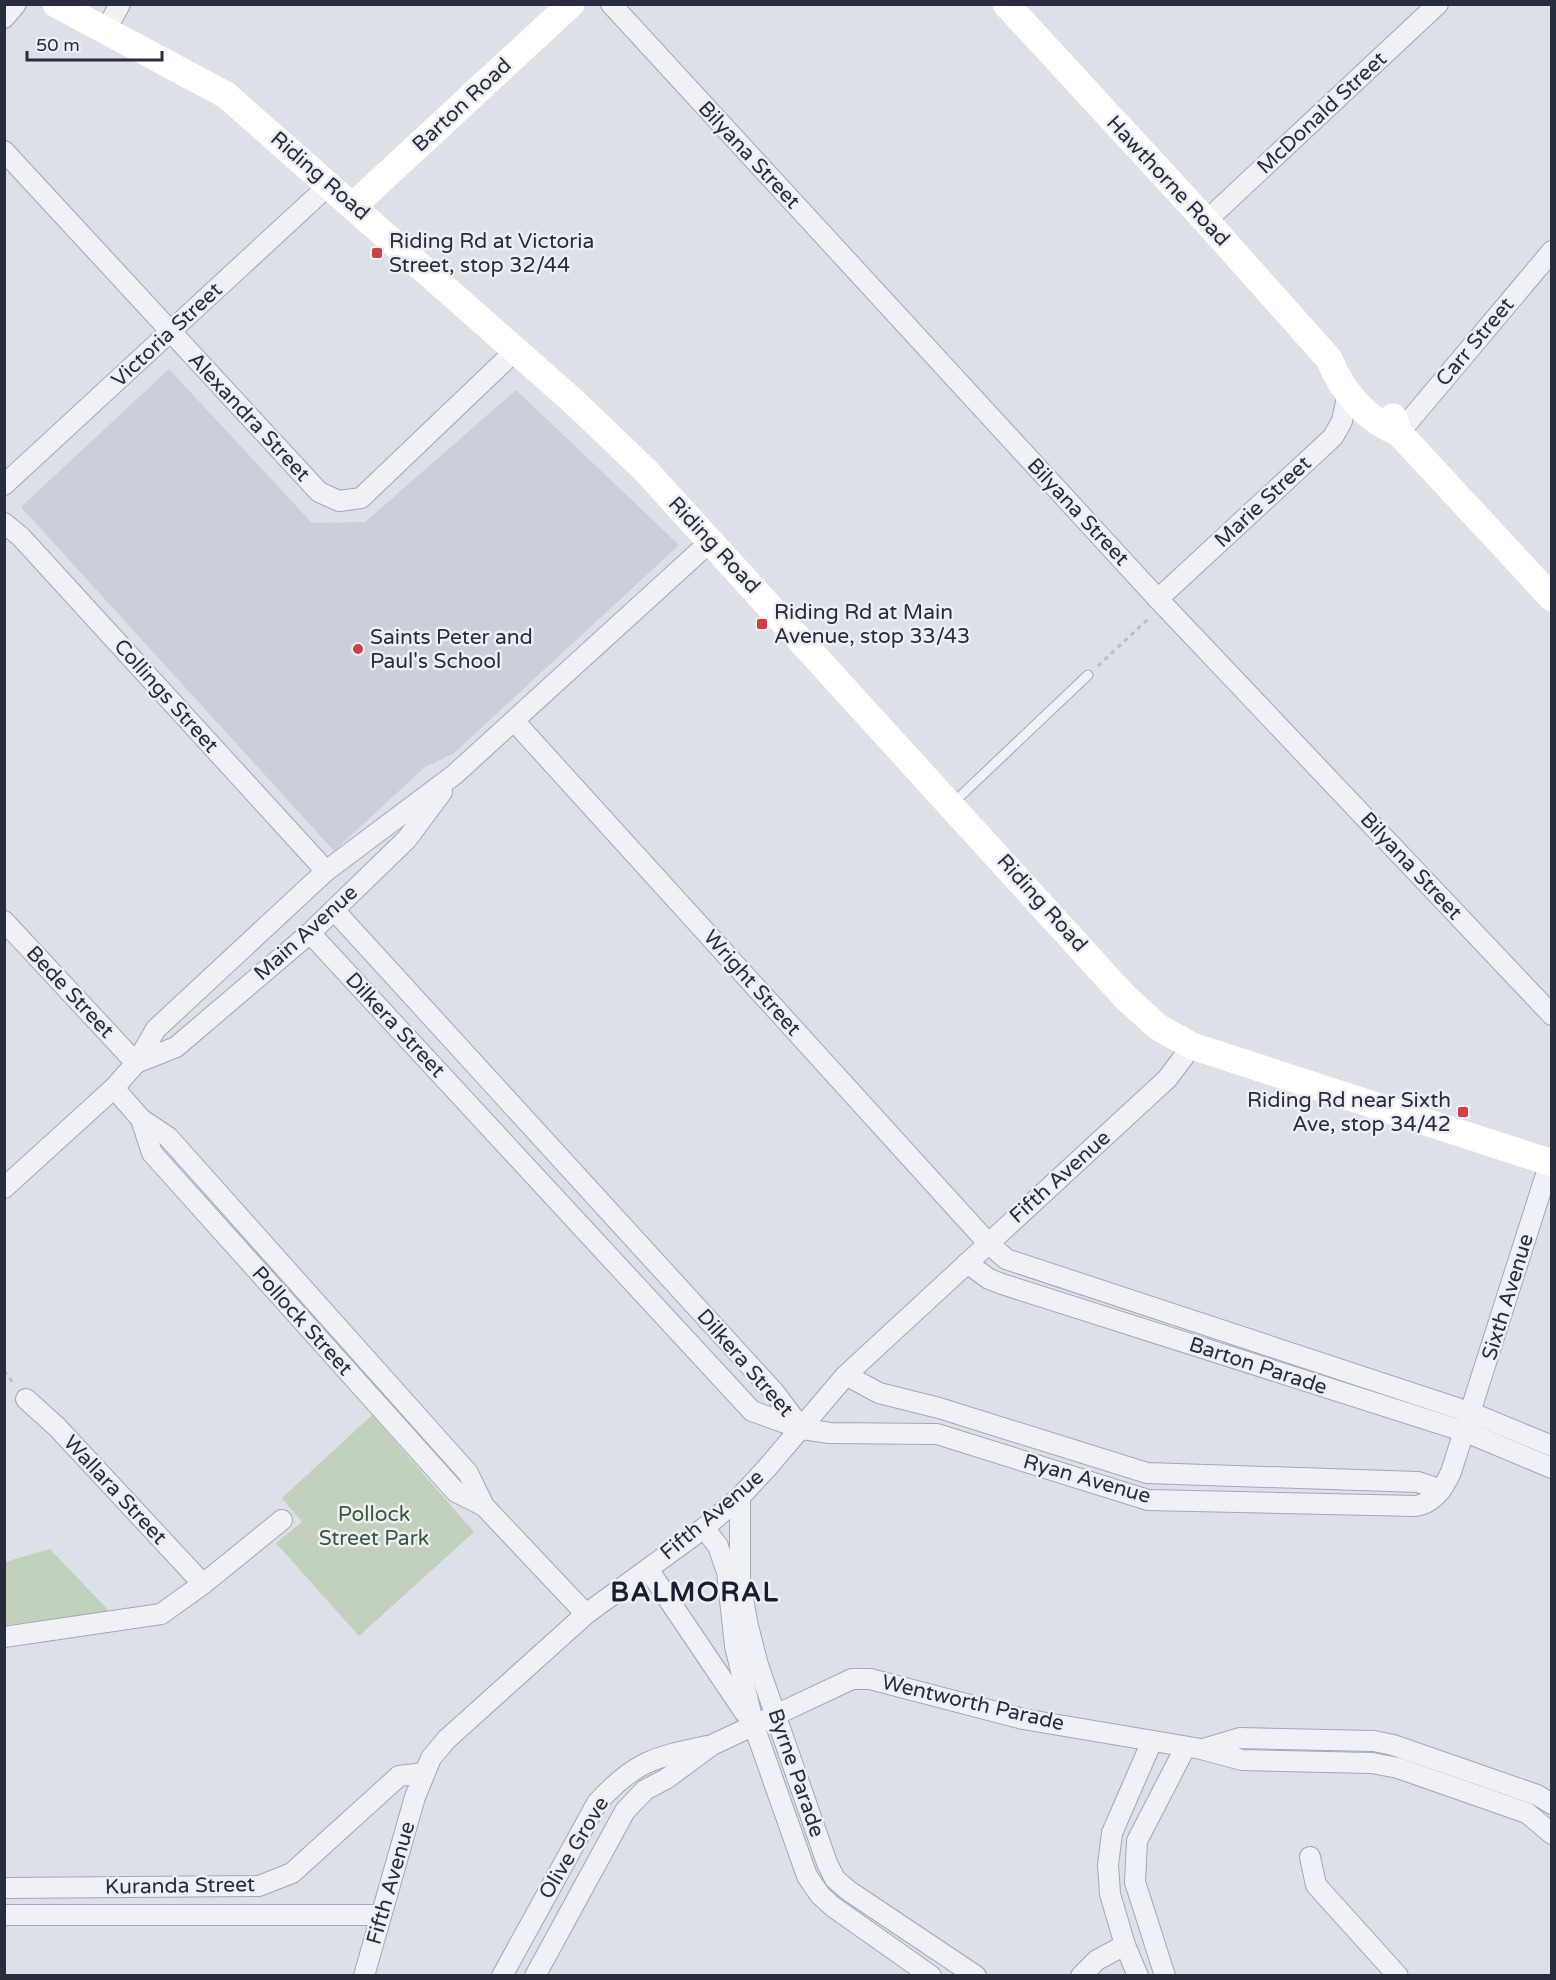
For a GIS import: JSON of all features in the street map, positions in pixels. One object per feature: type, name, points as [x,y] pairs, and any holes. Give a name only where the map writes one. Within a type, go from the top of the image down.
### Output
[{"type":"main road","name":"Riding Road","points":[[56,4],[226,95],[516,350],[646,471],[1125,996],[1158,1027],[1192,1046],[1551,1163]]},
{"type":"main road","name":"Barton Road","points":[[353,206],[571,4]]},
{"type":"main road","name":"Hawthorne Road","points":[[1006,4],[1329,358],[1336,377],[1348,393],[1378,424],[1399,433]]},
{"type":"main road","name":"Hawthorne Road","points":[[1329,358],[1349,367],[1392,414],[1399,433],[1551,598]]},
{"type":"street","points":[[4,18],[16,4]]},
{"type":"street","points":[[106,30],[120,4]]},
{"type":"street","name":"Bilyana Street","points":[[611,4],[1158,599],[1551,1015]]},
{"type":"street","name":"McDonald Street","points":[[1206,221],[1438,4]]},
{"type":"street","name":"Alexandra Street","points":[[4,151],[319,492],[339,501],[361,498],[516,350]]},
{"type":"street","name":"Victoria Street","points":[[4,485],[329,185]]},
{"type":"street","name":"Carr Street","points":[[1399,433],[1551,251]]},
{"type":"street","name":"Marie Street","points":[[1158,599],[1333,437],[1342,421],[1348,393]]},
{"type":"street","name":"Collings Street","points":[[4,523],[21,537],[326,871]]},
{"type":"street","name":"Main Avenue","points":[[4,1188],[114,1088],[136,1063],[156,1029],[326,871],[454,776],[711,541]]},
{"type":"street","name":"Wright Street","points":[[515,722],[988,1243]]},
{"type":"street","name":"Main Avenue","points":[[136,1063],[176,1047],[310,933],[407,839],[454,776]]},
{"type":"street","name":"Dilkera Street","points":[[334,910],[774,1392],[802,1429]]},
{"type":"street","name":"Bede Street","points":[[4,921],[136,1063]]},
{"type":"street","name":"Dilkera Street","points":[[310,933],[752,1411],[802,1429]]},
{"type":"street","name":"Fifth Avenue","points":[[364,1976],[424,1773],[447,1739],[586,1614],[704,1528],[740,1497],[802,1429],[846,1375],[1167,1079],[1192,1046]]},
{"type":"street","name":"Pollock Street","points":[[114,1088],[141,1119],[168,1137],[468,1473],[484,1506],[586,1614]]},
{"type":"street","name":"Sixth Avenue","points":[[1469,1423],[1551,1163]]},
{"type":"street","name":"Barton Parade","points":[[988,1243],[1006,1259],[1029,1269],[1469,1423],[1551,1468]]},
{"type":"street","name":"Barton Parade","points":[[967,1263],[989,1279],[1002,1284],[1551,1446]]},
{"type":"street","name":"Ryan Avenue","points":[[846,1375],[879,1393],[939,1408],[1147,1473],[1418,1482],[1441,1490]]},
{"type":"street","name":"Wallara Street","points":[[26,1399],[57,1427],[203,1584]]},
{"type":"street","name":"Ryan Avenue","points":[[802,1429],[830,1433],[937,1434],[1148,1500],[1416,1506],[1428,1504],[1441,1490],[1451,1472],[1469,1423]]},
{"type":"street","name":"Byrne Parade","points":[[740,1497],[740,1582],[758,1665],[827,1863],[835,1878],[976,1976]]},
{"type":"street","points":[[4,1637],[160,1614],[203,1584],[282,1520]]},
{"type":"street","name":"Byrne Parade","points":[[704,1528],[718,1546],[727,1572],[735,1646],[754,1726],[807,1875],[820,1895],[931,1976]]},
{"type":"street","name":"Byrne Parade","points":[[648,1569],[754,1726]]},
{"type":"street","name":"Wentworth Parade","points":[[754,1726],[852,1679],[870,1679],[1023,1719],[1152,1740],[1242,1760],[1372,1763],[1398,1768],[1527,1813],[1551,1833]]},
{"type":"street","name":"Olive Grove","points":[[541,1973],[625,1811],[645,1790],[666,1779],[712,1745],[754,1726]]},
{"type":"street","name":"Wentworth Parade","points":[[1193,1749],[1240,1738],[1374,1741],[1537,1795],[1551,1804]]},
{"type":"street","points":[[1138,1976],[1125,1945],[1110,1894],[1108,1865],[1112,1833],[1152,1740]]},
{"type":"street","name":"Olive Grove","points":[[502,1976],[597,1803],[615,1783],[638,1765],[658,1756],[712,1745]]},
{"type":"street","points":[[1165,1976],[1135,1882],[1137,1841],[1193,1749]]},
{"type":"street","name":"Kuranda Street","points":[[4,1888],[259,1886],[292,1873],[399,1776],[424,1773]]},
{"type":"street","points":[[1310,1857],[1316,1885],[1398,1976]]},
{"type":"street","name":"Kuranda Street","points":[[4,1915],[381,1915]]},
{"type":"street","points":[[1080,1976],[1097,1960],[1125,1945]]},
{"type":"lane","points":[[952,804],[1088,675]]},
{"type":"path","points":[[1088,675],[1148,620]]},
{"type":"shaded area","name":"Saints Peter and Paul's School","points":[[169,369],[312,523],[365,522],[516,390],[679,545],[453,754],[425,767],[334,851],[21,507]]},
{"type":"green space","name":"Pollock Street Park","points":[[372,1415],[474,1532],[359,1636],[276,1543],[302,1522],[282,1498]]},
{"type":"green space","points":[[50,1549],[110,1612],[5,1625],[5,1562]]},
{"type":"place","name":"Riding Rd at Victoria Street, stop 32/44","points":[[377,253]]},
{"type":"place","name":"Riding Rd at Main Avenue, stop 33/43","points":[[762,624]]},
{"type":"place","name":"Saints Peter and Paul's School","points":[[358,649]]},
{"type":"place","name":"Riding Rd near Sixth Ave, stop 34/42","points":[[1463,1112]]},
{"type":"district","name":"BALMORAL","points":[[695,1592]]}]
